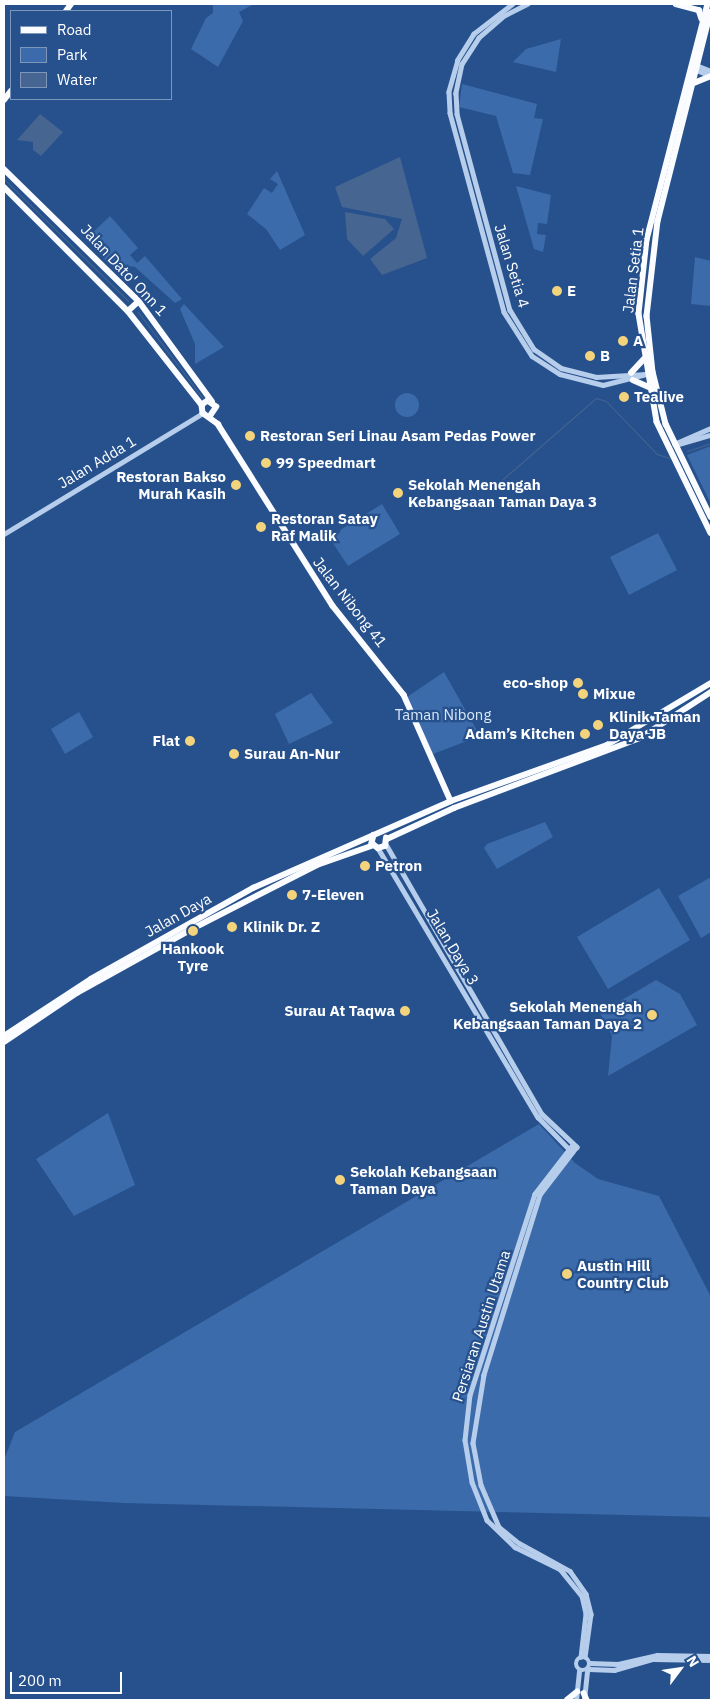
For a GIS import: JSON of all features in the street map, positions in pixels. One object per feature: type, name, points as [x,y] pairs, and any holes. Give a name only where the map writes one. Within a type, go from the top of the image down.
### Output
[{"type":"main road","points":[[676,4],[702,15],[696,46]]},
{"type":"main road","name":"Jalan Setia 1","points":[[710,7],[696,46],[693,84],[649,277],[649,337],[667,428],[711,517]]},
{"type":"main road","name":"Jalan Setia 1","points":[[710,7],[644,264],[641,291],[644,360],[657,422],[711,533]]},
{"type":"main road","points":[[693,84],[699,77],[711,76]]},
{"type":"main road","name":"Jalan Dato' Onn 1","points":[[4,169],[138,302],[212,401]]},
{"type":"main road","name":"Jalan Dato' Onn 1","points":[[4,187],[128,311],[202,405]]},
{"type":"main road","points":[[641,291],[649,277],[644,264]]},
{"type":"main road","points":[[128,311],[138,302]]},
{"type":"main road","points":[[649,337],[646,374],[661,403]]},
{"type":"main road","points":[[644,360],[632,376],[649,388]]},
{"type":"main road","points":[[212,401],[202,405],[203,413],[212,414]]},
{"type":"main road","name":"Jalan Nibong 41","points":[[212,401],[212,414],[306,568],[404,695],[451,801]]},
{"type":"main road","points":[[657,422],[674,445],[684,477]]},
{"type":"main road","name":"Jalan Daya","points":[[4,1036],[188,922],[314,859],[451,801],[607,745],[711,683]]},
{"type":"main road","points":[[376,834],[386,842],[454,808],[640,738],[711,692]]},
{"type":"main road","points":[[376,834],[376,846]]},
{"type":"main road","name":"Jalan Daya","points":[[4,1042],[77,993],[192,929],[317,864],[386,842]]},
{"type":"main road","points":[[566,1700],[577,1692]]},
{"type":"main road","points":[[584,1693],[585,1700]]},
{"type":"street","name":"Jalan Setia 4","points":[[513,4],[474,34],[458,60],[449,92],[454,128],[504,312],[532,356],[550,369],[603,385],[632,376]]},
{"type":"street","name":"Jalan Setia 4","points":[[528,4],[503,17],[479,38],[462,64],[456,92],[457,114],[510,310],[534,349],[551,364],[596,377],[646,374]]},
{"type":"street","points":[[685,4],[710,7]]},
{"type":"street","points":[[694,67],[711,71]]},
{"type":"street","points":[[694,67],[711,76]]},
{"type":"street","name":"Jalan Adda 1","points":[[4,534],[203,413]]},
{"type":"street","points":[[667,428],[686,437]]},
{"type":"street","points":[[674,445],[686,437],[711,428]]},
{"type":"street","points":[[674,445],[690,443],[711,435]]},
{"type":"street","points":[[685,465],[682,454],[690,443]]},
{"type":"street","name":"Jalan Daya 3","points":[[386,842],[537,1111]]},
{"type":"street","name":"Jalan Daya 3","points":[[376,846],[537,1111]]},
{"type":"street","points":[[537,1111],[562,1148],[559,1160]]},
{"type":"street","name":"Persiaran Austin Utama","points":[[537,1111],[575,1146],[540,1195],[484,1375],[473,1444],[481,1486],[499,1527],[519,1544],[570,1571],[586,1594],[591,1614],[583,1657]]},
{"type":"street","points":[[556,1138],[571,1151]]},
{"type":"street","name":"Persiaran Austin Utama","points":[[571,1151],[559,1160],[535,1194],[470,1395],[465,1440],[472,1482],[487,1520],[515,1547],[560,1569],[582,1596],[586,1614],[583,1657]]},
{"type":"street","points":[[576,1700],[579,1671],[576,1664],[583,1657],[590,1663],[628,1664],[657,1655],[711,1656]]},
{"type":"street","points":[[579,1671],[653,1659],[711,1660]]},
{"type":"street","points":[[584,1693],[590,1663]]},
{"type":"green space","points":[[213,4],[254,4],[239,12],[243,21],[218,67],[191,49],[206,18],[213,13]]},
{"type":"green space","points":[[561,39],[556,72],[513,62],[526,49]]},
{"type":"green space","points":[[462,84],[537,104],[534,118],[543,119],[530,175],[513,173],[496,116],[459,107]]},
{"type":"green space","points":[[277,171],[305,235],[280,250],[266,229],[247,214],[264,188],[272,193],[278,184],[270,179]]},
{"type":"green space","points":[[516,186],[551,195],[547,224],[538,223],[537,234],[546,235],[543,252],[534,249]]},
{"type":"green space","points":[[110,216],[138,248],[130,255],[137,263],[145,256],[182,299],[175,303],[135,267],[108,263],[86,239]]},
{"type":"green space","points":[[695,257],[711,261],[711,306],[691,304]]},
{"type":"green space","points":[[184,304],[224,347],[195,364],[195,344],[180,309]]},
{"type":"green space","points":[[407,393],[415,397],[419,405],[415,413],[407,417],[399,413],[395,405],[399,397]]},
{"type":"green space","points":[[711,446],[711,504],[687,455]]},
{"type":"green space","points":[[382,504],[400,534],[348,566],[329,537]]},
{"type":"green space","points":[[658,533],[677,570],[629,595],[610,557]]},
{"type":"green space","name":"Taman Nibong","points":[[444,672],[480,736],[433,754],[407,697]]},
{"type":"green space","points":[[311,693],[333,723],[289,744],[275,714]]},
{"type":"green space","points":[[79,712],[93,737],[65,754],[51,729]]},
{"type":"green space","points":[[545,822],[553,837],[497,869],[484,848],[487,844]]},
{"type":"green space","points":[[711,877],[711,932],[701,938],[678,896]]},
{"type":"green space","points":[[659,888],[690,940],[608,989],[577,937]]},
{"type":"green space","points":[[656,980],[680,994],[697,1025],[608,1076],[612,1036],[600,1013]]},
{"type":"green space","points":[[108,1113],[135,1185],[74,1216],[36,1159]]},
{"type":"green space","points":[[539,1124],[575,1163],[598,1179],[659,1196],[711,1297],[711,1517],[124,1503],[4,1496],[4,1460],[15,1432]]},
{"type":"water","points":[[40,114],[63,132],[41,156],[33,150],[33,142],[17,140]]},
{"type":"water","points":[[400,157],[427,258],[382,275],[370,259],[396,238],[402,219],[342,207],[335,187]]},
{"type":"water","points":[[345,212],[385,219],[394,229],[363,256],[347,239]]},
{"type":"waterway","points":[[4,179],[128,301]]},
{"type":"waterway","points":[[138,312],[204,400]]},
{"type":"waterway","points":[[496,485],[596,398],[606,401],[657,454],[669,458]]},
{"type":"waterway","points":[[687,451],[711,443]]},
{"type":"place","name":"E","points":[[557,291]]},
{"type":"place","name":"A","points":[[623,341]]},
{"type":"place","name":"B","points":[[590,356]]},
{"type":"place","name":"Tealive","points":[[624,397]]},
{"type":"place","name":"Restoran Seri Linau Asam Pedas Power","points":[[250,436]]},
{"type":"place","name":"99 Speedmart","points":[[266,463]]},
{"type":"place","name":"Restoran Bakso Murah Kasih","points":[[236,485]]},
{"type":"place","name":"Sekolah Menengah Kebangsaan Taman Daya 3","points":[[398,493]]},
{"type":"place","name":"Restoran Satay Raf Malik","points":[[261,527]]},
{"type":"place","name":"eco-shop","points":[[578,683]]},
{"type":"place","name":"Mixue","points":[[583,694]]},
{"type":"place","name":"Klinik Taman Daya JB","points":[[598,725]]},
{"type":"place","name":"Adam’s Kitchen","points":[[585,734]]},
{"type":"place","name":"Flat","points":[[190,741]]},
{"type":"place","name":"Surau An-Nur","points":[[234,754]]},
{"type":"place","name":"Petron","points":[[365,866]]},
{"type":"place","name":"7-Eleven","points":[[292,895]]},
{"type":"place","name":"Klinik Dr. Z","points":[[232,927]]},
{"type":"place","name":"Hankook Tyre","points":[[193,931]]},
{"type":"place","name":"Surau At Taqwa","points":[[405,1011]]},
{"type":"place","name":"Sekolah Menengah Kebangsaan Taman Daya 2","points":[[652,1015]]},
{"type":"place","name":"Sekolah Kebangsaan Taman Daya","points":[[340,1180]]},
{"type":"place","name":"Austin Hill Country Club","points":[[567,1274]]}]
